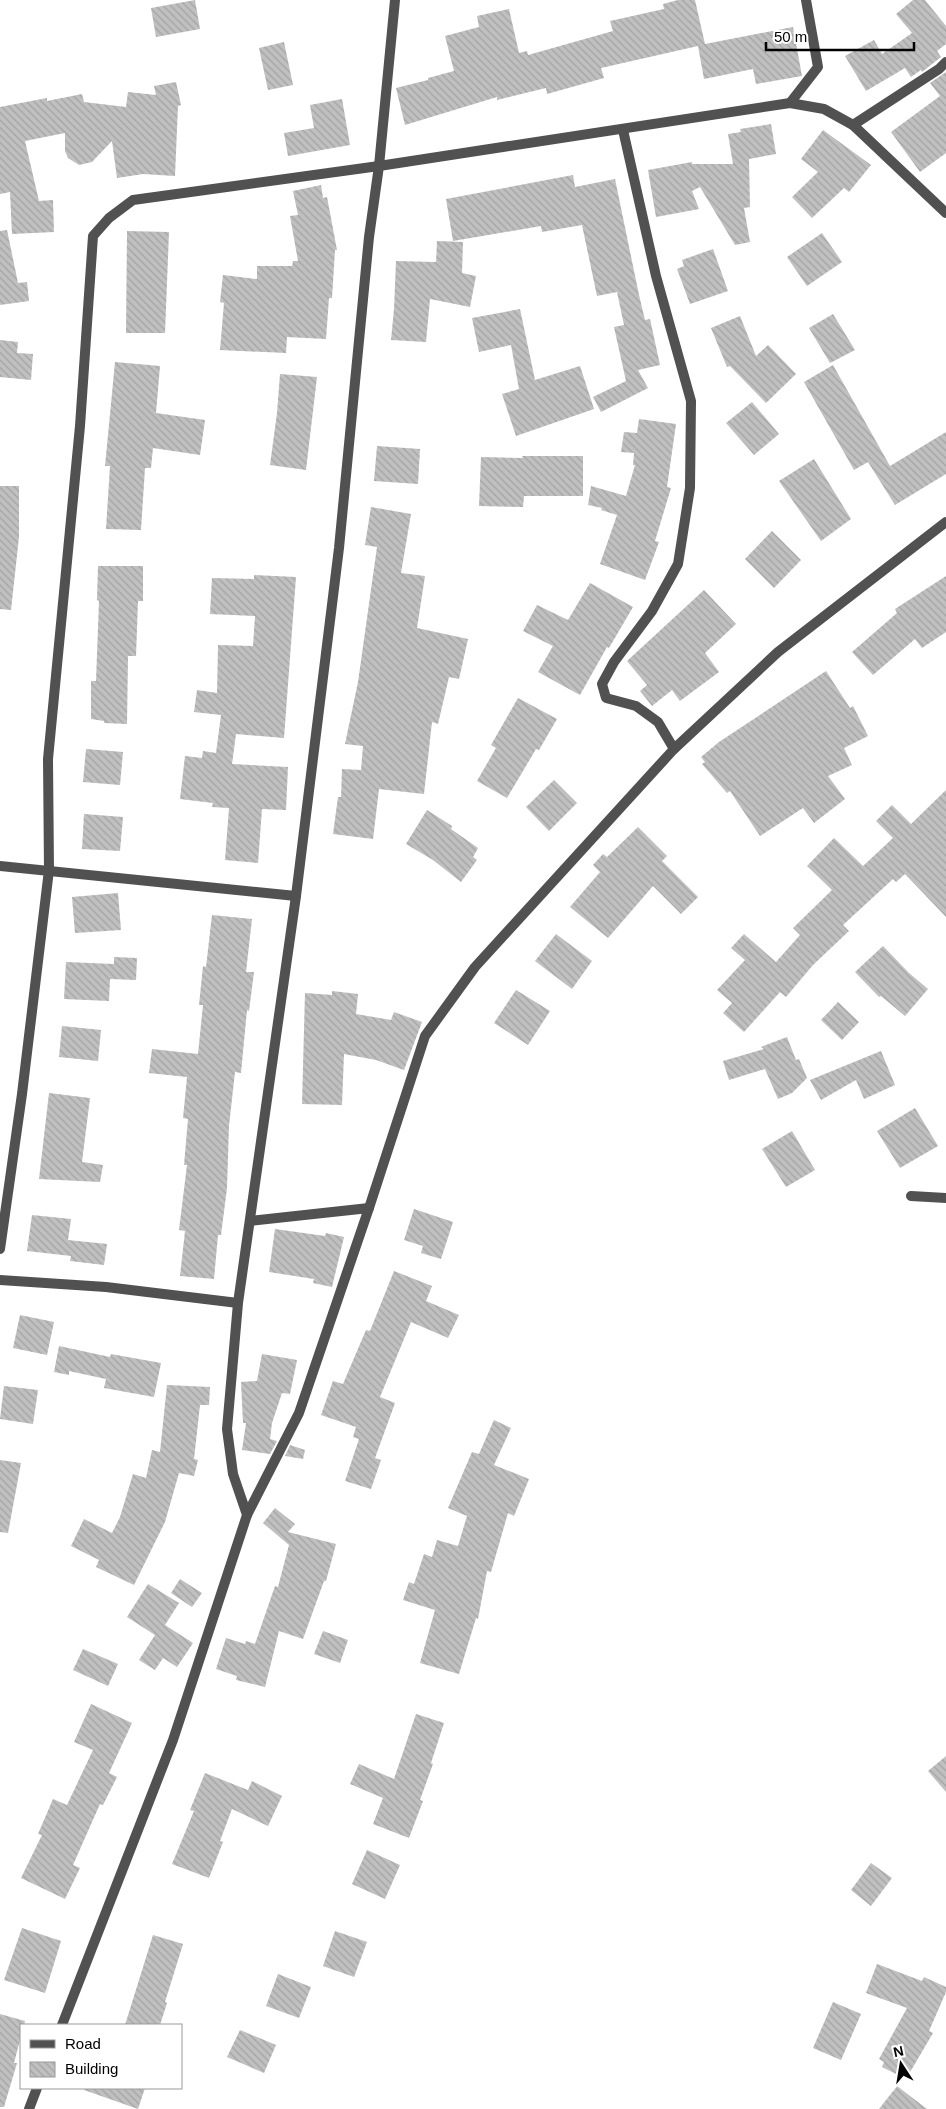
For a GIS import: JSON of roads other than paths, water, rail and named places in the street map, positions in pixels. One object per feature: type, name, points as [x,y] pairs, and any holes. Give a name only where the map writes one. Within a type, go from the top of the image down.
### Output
[{"type":"street","points":[[246,1515],[233,1474],[227,1429],[238,1303],[296,896],[339,548],[369,237],[379,166],[395,0]]},
{"type":"street","points":[[790,104],[818,67],[806,0]]},
{"type":"street","points":[[853,125],[940,69],[946,62]]},
{"type":"street","points":[[0,1249],[22,1094],[49,870],[48,759],[80,426],[93,236],[109,218],[133,200],[379,166],[790,104],[824,109],[853,125],[946,213]]},
{"type":"street","points":[[623,130],[656,276],[691,401],[690,488],[678,564],[652,611],[614,662],[602,684],[606,698],[636,706],[658,722],[674,749]]},
{"type":"street","points":[[62,2024],[173,1740],[246,1515],[299,1413],[370,1208],[426,1036],[475,967],[674,749],[778,652],[946,522]]},
{"type":"street","points":[[0,866],[296,896]]},
{"type":"street","points":[[911,1196],[946,1198]]},
{"type":"street","points":[[250,1221],[370,1208]]},
{"type":"street","points":[[0,1280],[106,1287],[238,1303]]},
{"type":"street","points":[[29,2109],[37,2089]]}]
